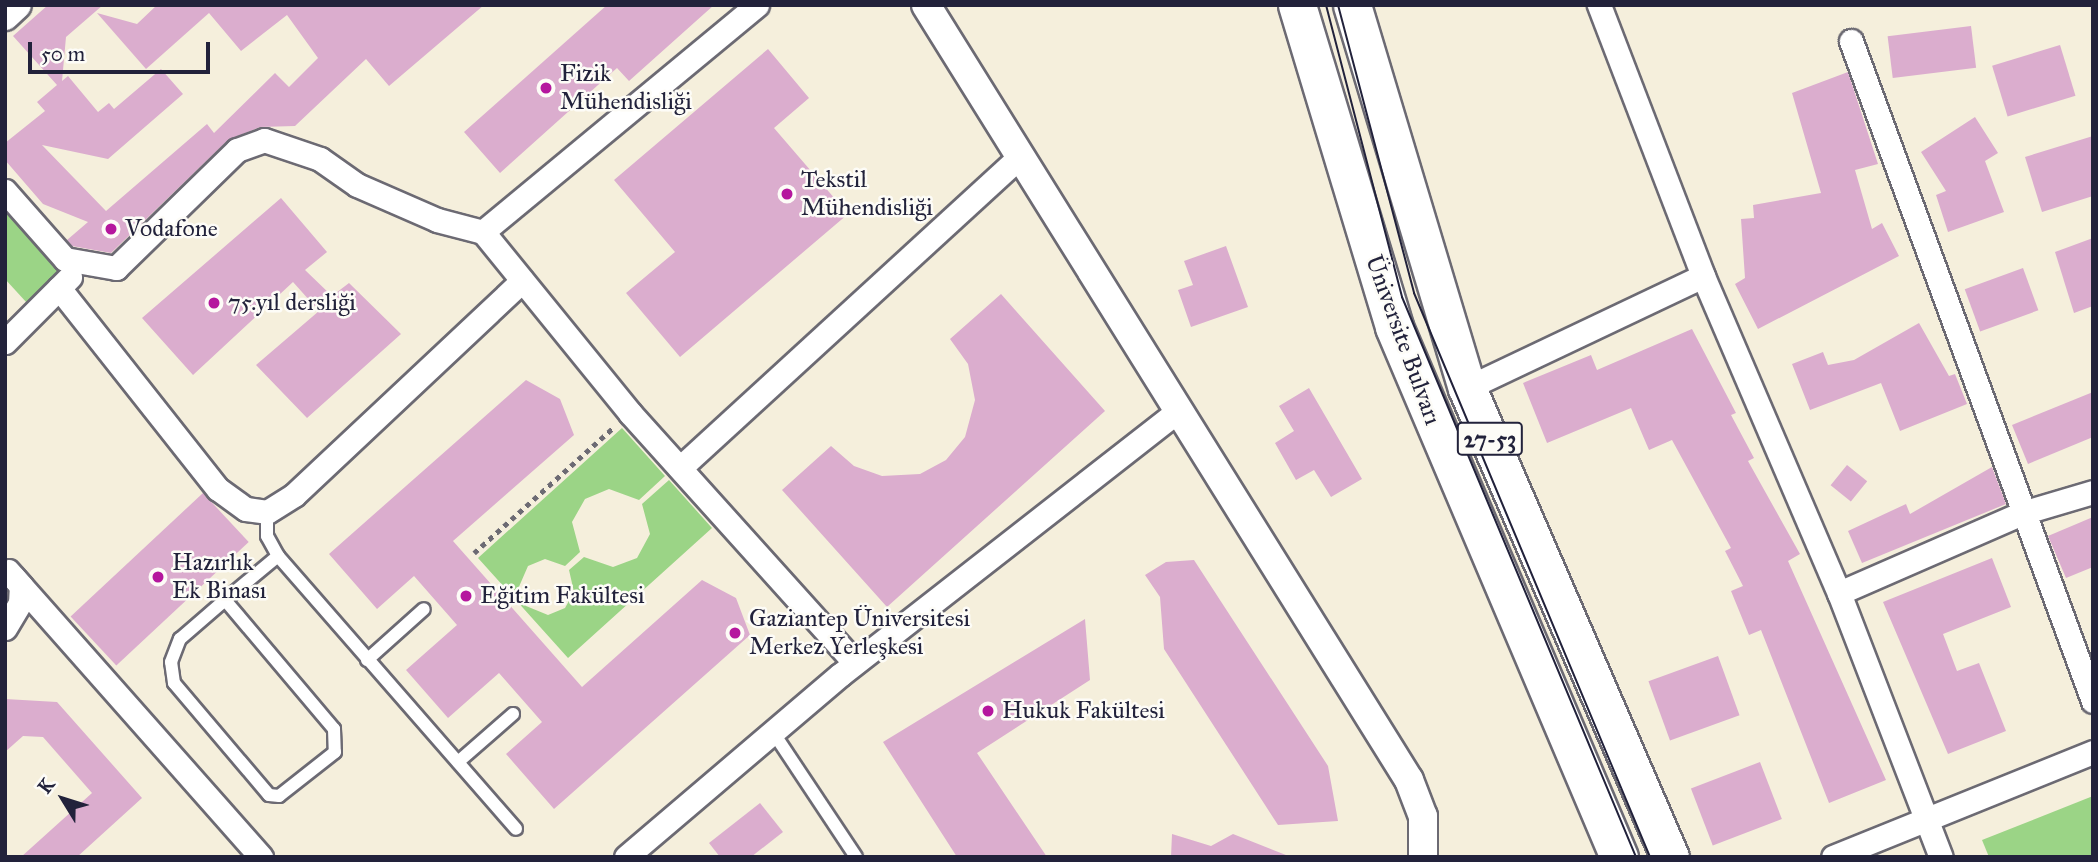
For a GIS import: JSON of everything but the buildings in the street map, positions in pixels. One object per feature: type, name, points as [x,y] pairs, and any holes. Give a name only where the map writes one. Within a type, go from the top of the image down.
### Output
[{"type":"main road","name":"Üniversite Bulvarı","points":[[1297,5],[1394,327],[1619,857]]},
{"type":"main road","name":"Üniversite Bulvarı","points":[[1352,5],[1467,388],[1670,857]]},
{"type":"street","points":[[5,16],[17,5]]},
{"type":"street","points":[[483,232],[757,5]]},
{"type":"street","points":[[926,5],[1409,780],[1423,816],[1423,857]]},
{"type":"street","points":[[1599,5],[1703,276],[1839,593],[1922,817],[1941,857]]},
{"type":"street","points":[[1851,41],[2093,701]]},
{"type":"street","points":[[5,191],[65,259],[116,268],[237,150],[264,140],[320,159],[358,185],[438,220],[483,232],[630,413],[855,663]]},
{"type":"street","points":[[680,468],[1020,156]]},
{"type":"street","points":[[5,342],[83,264]]},
{"type":"street","points":[[1467,388],[1703,276]]},
{"type":"street","points":[[59,288],[218,489],[246,509],[267,512],[295,495],[522,281]]},
{"type":"street","points":[[626,857],[855,663],[1179,410]]},
{"type":"street","points":[[1839,593],[2022,513],[2093,492]]},
{"type":"street","points":[[5,628],[21,586],[7,570]]},
{"type":"street","points":[[7,570],[261,857]]},
{"type":"street","points":[[1833,857],[1922,817],[2093,752]]},
{"type":"lane","points":[[267,512],[267,536],[278,556],[516,829]]},
{"type":"lane","points":[[225,600],[334,729],[335,752],[279,796],[269,794],[174,683],[171,663],[180,639],[225,600],[278,556]]},
{"type":"lane","points":[[367,660],[424,609]]},
{"type":"lane","points":[[458,762],[513,714]]},
{"type":"lane","points":[[773,732],[856,857]]},
{"type":"path","points":[[474,553],[630,413]]},
{"type":"green space","points":[[5,211],[62,273],[27,303],[5,279]]},
{"type":"green space","points":[[622,428],[665,476],[639,500],[609,489],[585,499],[572,522],[580,552],[565,566],[545,559],[528,566],[518,589],[526,606],[548,615],[565,608],[574,592],[569,570],[584,557],[613,567],[637,558],[650,534],[642,504],[669,480],[712,528],[568,658],[478,558]]},
{"type":"green space","points":[[2093,796],[2093,857],[1989,857],[1982,840]]},
{"type":"tram line","points":[[1326,5],[1402,297],[1636,857]]},
{"type":"tram line","points":[[1338,5],[1414,293],[1650,857]]},
{"type":"place","name":"Fizik Mühendisliği","points":[[546,88]]},
{"type":"place","name":"Tekstil Mühendisliği","points":[[787,194]]},
{"type":"place","name":"Vodafone","points":[[111,229]]},
{"type":"place","name":"75.yıl dersliği","points":[[214,303]]},
{"type":"place","name":"Hazırlık Ek Binası","points":[[158,577]]},
{"type":"place","name":"Eğitim Fakültesi","points":[[466,596]]},
{"type":"place","name":"Gaziantep Üniversitesi Merkez Yerleşkesi","points":[[735,633]]},
{"type":"place","name":"Hukuk Fakültesi","points":[[988,711]]}]
